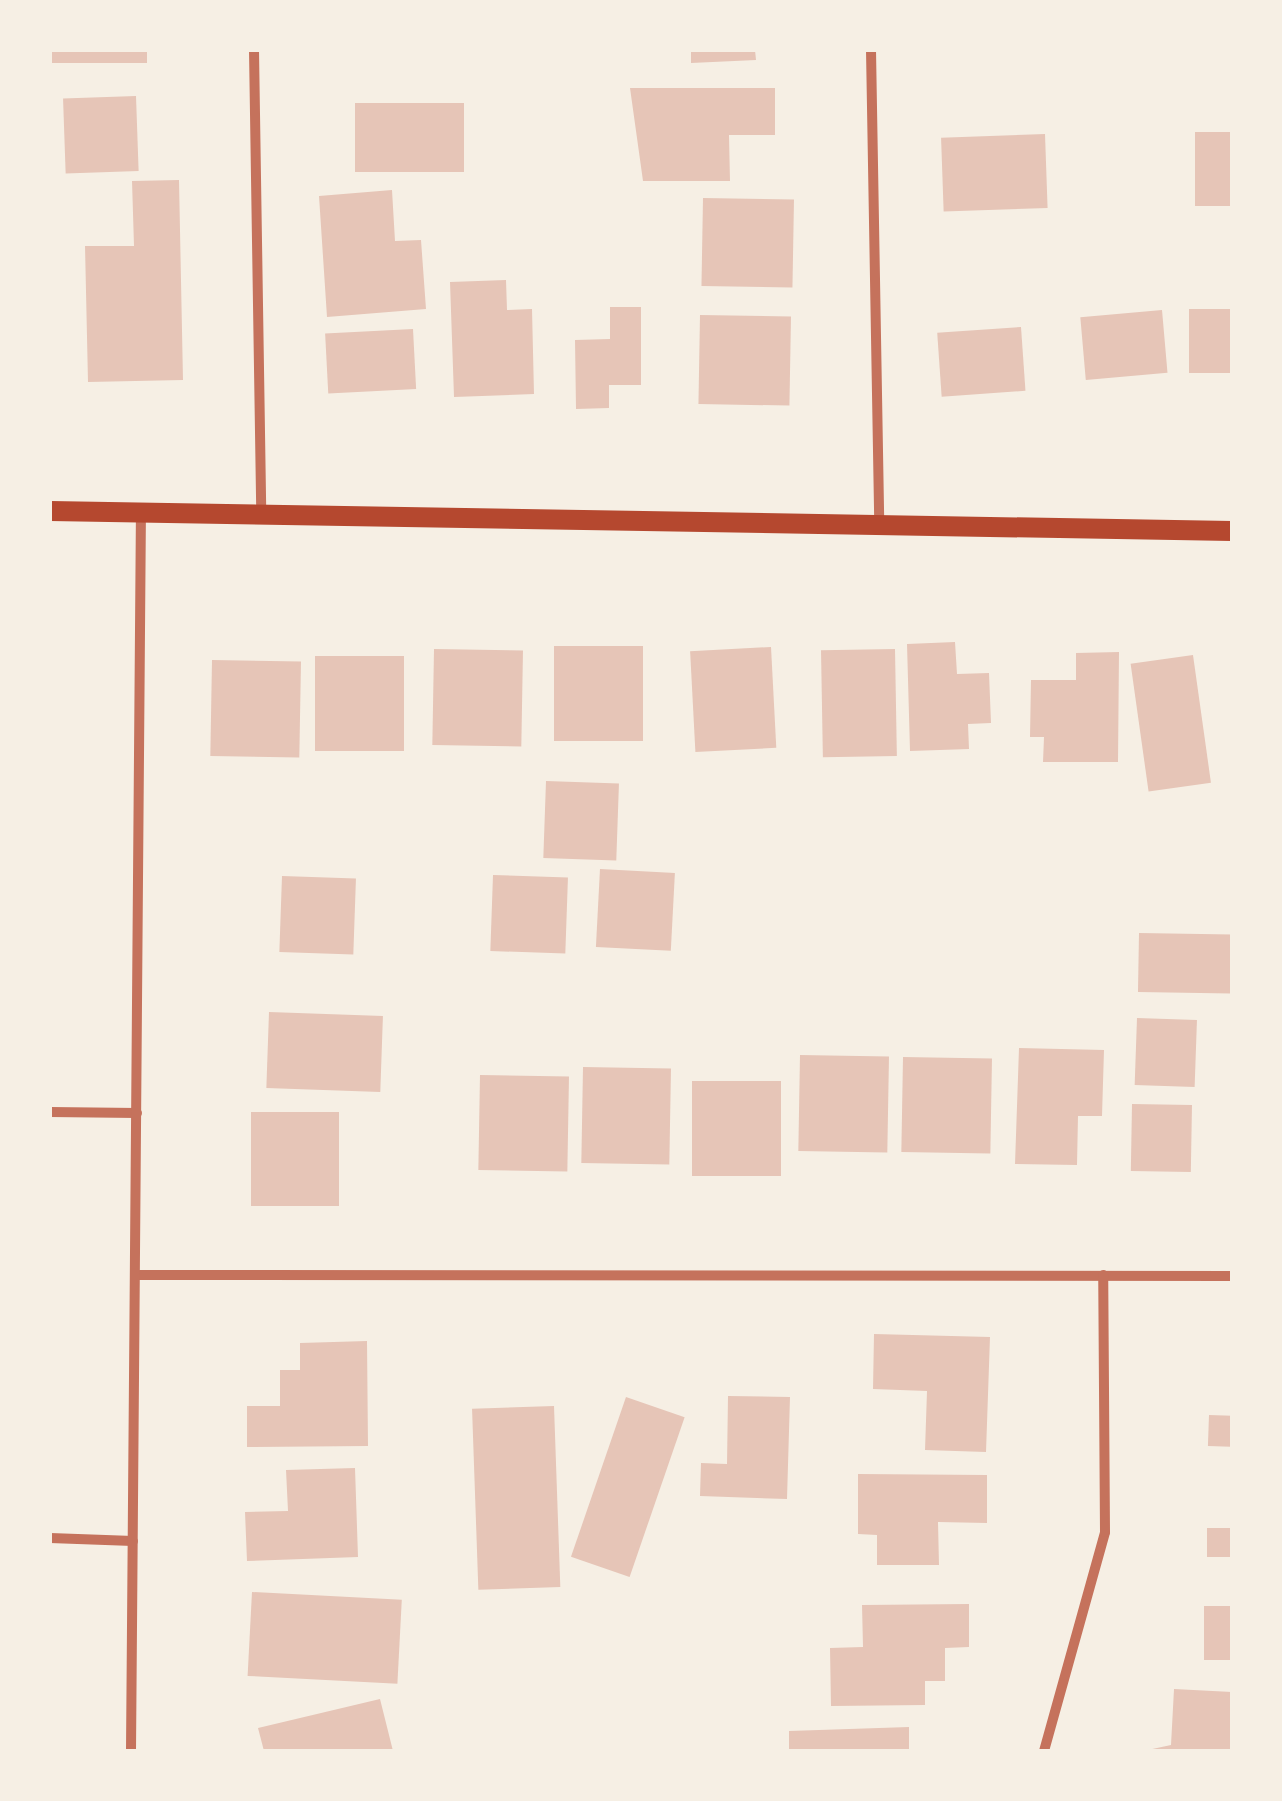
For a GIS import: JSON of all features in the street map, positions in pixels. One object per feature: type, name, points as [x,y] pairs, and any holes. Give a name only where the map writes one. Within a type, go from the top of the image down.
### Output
[{"type":"main road","points":[[50,511],[1232,531]]},
{"type":"street","points":[[254,50],[261,515]]},
{"type":"street","points":[[871,50],[878,524]]},
{"type":"street","points":[[132,1751],[140,512]]},
{"type":"street","points":[[50,1112],[137,1113]]},
{"type":"street","points":[[135,1274],[1232,1276]]},
{"type":"street","points":[[1044,1751],[1104,1532],[1104,1275]]},
{"type":"street","points":[[50,1538],[134,1541]]},
{"type":"building","points":[[50,50],[147,50],[147,63],[50,63]]},
{"type":"building","points":[[691,50],[755,50],[756,60],[691,63]]},
{"type":"building","points":[[630,88],[775,88],[775,135],[729,135],[730,181],[643,181]]},
{"type":"building","points":[[136,96],[139,171],[66,174],[63,99]]},
{"type":"building","points":[[355,103],[464,103],[464,172],[355,172]]},
{"type":"building","points":[[1195,132],[1232,132],[1232,206],[1195,206]]},
{"type":"building","points":[[1045,134],[1048,208],[944,212],[941,138]]},
{"type":"building","points":[[179,180],[183,380],[88,382],[85,246],[134,246],[132,181]]},
{"type":"building","points":[[392,190],[395,241],[421,240],[426,309],[327,317],[319,196]]},
{"type":"building","points":[[703,198],[794,200],[792,288],[701,286]]},
{"type":"building","points":[[506,280],[507,310],[532,309],[534,394],[454,397],[450,282]]},
{"type":"building","points":[[610,307],[641,307],[641,385],[609,385],[609,408],[576,409],[575,340],[610,339]]},
{"type":"building","points":[[1189,309],[1232,309],[1232,373],[1189,373]]},
{"type":"building","points":[[1162,310],[1167,373],[1086,380],[1080,317]]},
{"type":"building","points":[[700,315],[791,317],[789,406],[698,404]]},
{"type":"building","points":[[1021,327],[1025,391],[942,397],[937,333]]},
{"type":"building","points":[[413,329],[416,389],[328,394],[325,334]]},
{"type":"building","points":[[955,642],[957,674],[989,673],[991,723],[968,724],[969,749],[910,751],[907,644]]},
{"type":"building","points":[[554,646],[643,646],[643,741],[554,741]]},
{"type":"building","points":[[771,647],[776,748],[695,752],[690,651]]},
{"type":"building","points":[[434,649],[523,651],[521,747],[432,745]]},
{"type":"building","points":[[895,649],[897,756],[823,757],[821,650]]},
{"type":"building","points":[[1119,652],[1118,762],[1043,762],[1044,737],[1030,737],[1031,680],[1076,680],[1076,653]]},
{"type":"building","points":[[1193,655],[1211,783],[1149,792],[1131,664]]},
{"type":"building","points":[[315,656],[404,656],[404,751],[315,751]]},
{"type":"building","points":[[212,660],[301,662],[299,758],[210,756]]},
{"type":"building","points":[[546,781],[619,784],[616,861],[543,858]]},
{"type":"building","points":[[600,869],[675,873],[671,951],[596,947]]},
{"type":"building","points":[[493,875],[568,878],[565,954],[490,951]]},
{"type":"building","points":[[282,876],[356,879],[353,955],[279,952]]},
{"type":"building","points":[[1139,933],[1232,935],[1231,994],[1138,992]]},
{"type":"building","points":[[269,1012],[383,1016],[380,1092],[266,1088]]},
{"type":"building","points":[[1137,1018],[1197,1020],[1195,1087],[1135,1085]]},
{"type":"building","points":[[1019,1048],[1104,1050],[1102,1116],[1078,1116],[1077,1165],[1015,1164]]},
{"type":"building","points":[[800,1055],[889,1057],[887,1153],[798,1151]]},
{"type":"building","points":[[903,1057],[992,1059],[990,1154],[901,1152]]},
{"type":"building","points":[[583,1067],[671,1069],[669,1165],[581,1163]]},
{"type":"building","points":[[480,1075],[569,1077],[567,1172],[478,1170]]},
{"type":"building","points":[[692,1081],[781,1081],[781,1176],[692,1176]]},
{"type":"building","points":[[1132,1104],[1192,1105],[1191,1172],[1131,1171]]},
{"type":"building","points":[[251,1112],[339,1112],[339,1206],[251,1206]]},
{"type":"building","points":[[874,1334],[990,1337],[986,1452],[925,1450],[927,1391],[873,1389]]},
{"type":"building","points":[[367,1341],[368,1446],[247,1447],[247,1406],[280,1406],[280,1370],[300,1370],[300,1343]]},
{"type":"building","points":[[728,1396],[790,1397],[787,1499],[700,1496],[701,1463],[727,1464]]},
{"type":"building","points":[[626,1397],[685,1417],[630,1577],[571,1557]]},
{"type":"building","points":[[554,1406],[560,1587],[478,1590],[472,1409]]},
{"type":"building","points":[[1209,1415],[1232,1416],[1231,1447],[1208,1446]]},
{"type":"building","points":[[355,1468],[358,1557],[247,1561],[245,1512],[288,1511],[286,1470]]},
{"type":"building","points":[[858,1474],[987,1475],[987,1523],[938,1522],[939,1565],[877,1565],[877,1535],[858,1534]]},
{"type":"building","points":[[1207,1528],[1232,1528],[1232,1557],[1207,1557]]},
{"type":"building","points":[[252,1592],[402,1600],[397,1684],[248,1676]]},
{"type":"building","points":[[969,1604],[969,1647],[945,1648],[945,1681],[925,1681],[925,1705],[831,1706],[830,1648],[863,1647],[862,1605]]},
{"type":"building","points":[[1204,1606],[1232,1606],[1232,1660],[1204,1660]]},
{"type":"building","points":[[1174,1689],[1232,1692],[1232,1751],[1143,1751],[1171,1745]]},
{"type":"building","points":[[380,1699],[393,1751],[264,1751],[258,1728]]},
{"type":"building","points":[[909,1727],[909,1751],[789,1751],[789,1731]]}]
